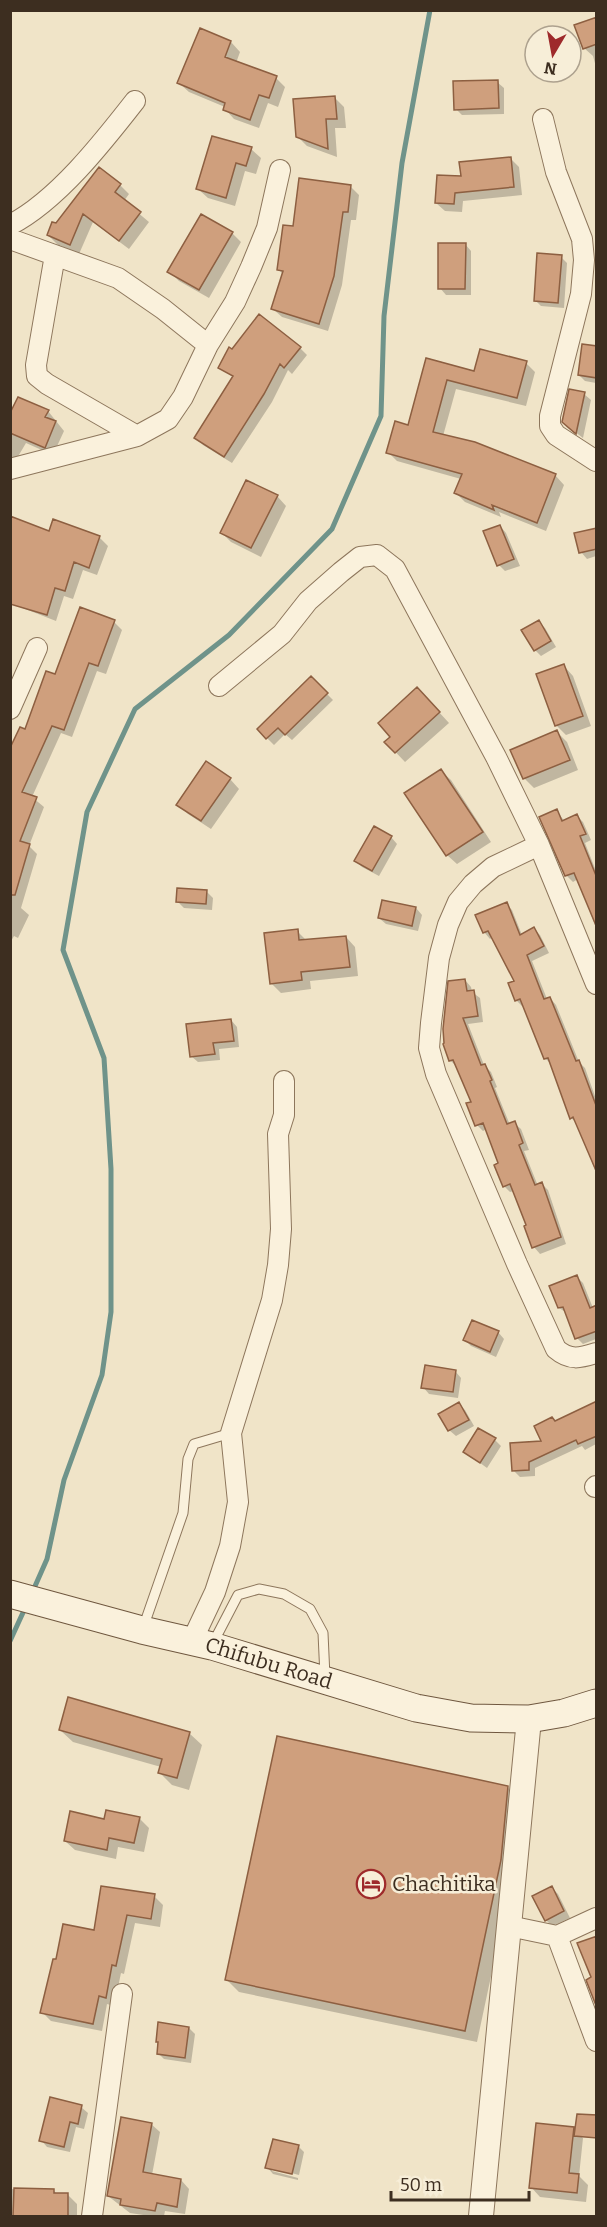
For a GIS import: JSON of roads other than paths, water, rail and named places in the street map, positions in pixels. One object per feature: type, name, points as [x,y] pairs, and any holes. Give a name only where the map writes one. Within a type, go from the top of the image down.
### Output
[{"type":"main road","name":"Chifubu Road","points":[[10,1594],[202,1645],[416,1708],[471,1718],[530,1719],[564,1713],[597,1703]]},
{"type":"street","points":[[10,225],[30,215],[95,152],[135,101]]},
{"type":"street","points":[[543,119],[556,172],[582,239],[584,260],[581,294],[550,416],[550,426],[556,435],[597,461]]},
{"type":"street","points":[[10,469],[137,436],[168,419],[183,397],[208,345],[235,302],[251,267],[267,228],[280,170]]},
{"type":"street","points":[[10,239],[118,278],[163,309],[208,345]]},
{"type":"street","points":[[55,255],[36,365],[37,376],[137,436]]},
{"type":"street","points":[[219,686],[282,634],[308,601],[360,557],[377,555],[395,569],[496,757],[539,845],[597,984]]},
{"type":"street","points":[[10,709],[37,648]]},
{"type":"street","points":[[539,845],[493,867],[473,884],[458,902],[448,925],[439,958],[429,1047],[436,1074],[556,1349],[565,1357],[582,1358],[597,1353]]},
{"type":"street","points":[[202,1645],[215,1592],[230,1546],[238,1502],[231,1433],[272,1300],[278,1266],[281,1229],[278,1134],[284,1114],[284,1081]]},
{"type":"street","points":[[481,2217],[530,1719]]},
{"type":"street","points":[[509,1926],[557,1936],[597,1918]]},
{"type":"street","points":[[557,1936],[597,2041]]},
{"type":"street","points":[[92,2217],[122,1994]]},
{"type":"lane","points":[[142,1630],[183,1513],[188,1459],[194,1444],[231,1433]]},
{"type":"lane","points":[[202,1645],[238,1595],[259,1589],[284,1594],[310,1609],[323,1633],[326,1682]]},
{"type":"waterway","points":[[32,1593],[47,1559],[64,1480],[102,1375],[111,1312],[111,1169],[104,1058],[63,950],[87,812],[135,709],[229,635],[332,529],[381,416],[384,316],[402,163],[430,10]]},
{"type":"waterway","points":[[10,1641],[26,1606]]},
{"type":"place","name":"Chachitika","points":[[371,1884]]}]
